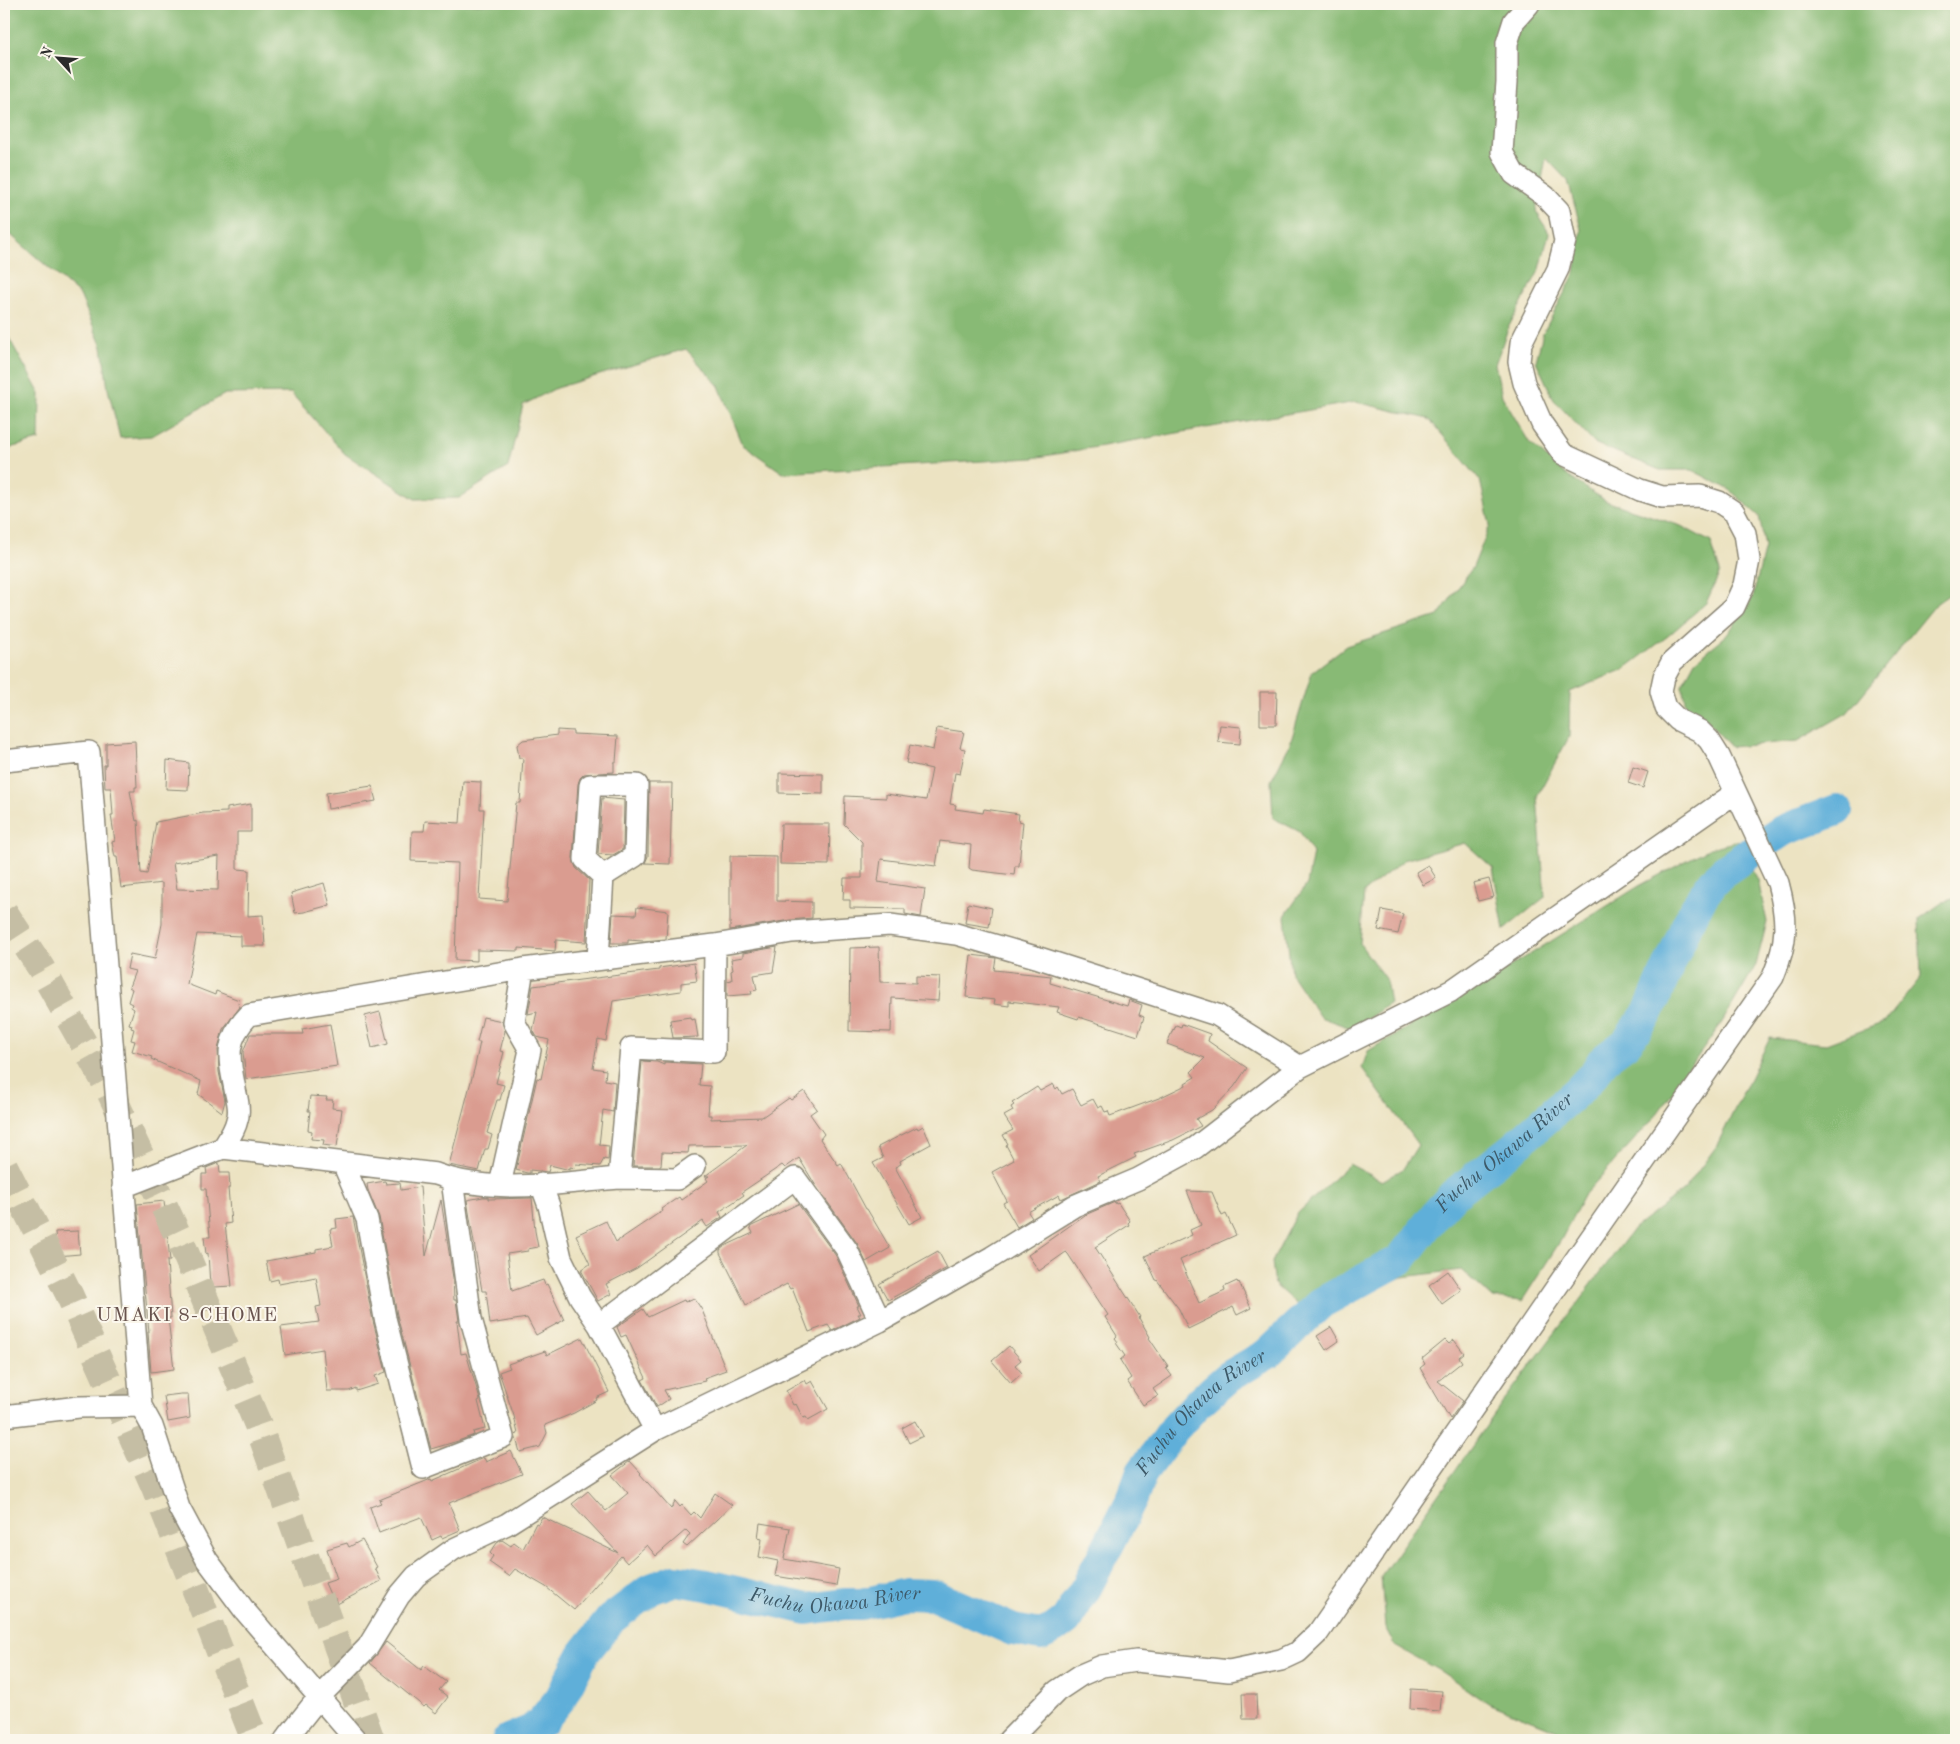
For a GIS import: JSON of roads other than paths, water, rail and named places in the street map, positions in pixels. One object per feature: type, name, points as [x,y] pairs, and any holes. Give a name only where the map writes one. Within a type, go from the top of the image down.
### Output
[{"type":"street","points":[[1009,1740],[1057,1691],[1080,1675],[1102,1666],[1136,1661],[1229,1671],[1281,1660],[1298,1652],[1318,1633],[1576,1259],[1774,977],[1782,956],[1786,926],[1778,883],[1719,756],[1709,740],[1700,731],[1678,720],[1666,708],[1661,691],[1664,677],[1672,662],[1734,606],[1744,585],[1749,560],[1745,533],[1734,512],[1719,502],[1700,496],[1662,497],[1640,490],[1563,454],[1542,424],[1524,383],[1519,362],[1521,343],[1558,269],[1565,240],[1559,211],[1546,196],[1514,174],[1502,152],[1507,82],[1507,43],[1514,21],[1529,4]]},
{"type":"street","points":[[4,760],[89,752],[141,1406],[152,1426],[179,1508],[208,1560],[245,1612],[356,1740]]},
{"type":"street","points":[[286,1740],[319,1697],[368,1647],[399,1596],[416,1576],[454,1549],[507,1524],[655,1430],[880,1321],[992,1257],[1074,1206],[1138,1179],[1194,1148],[1300,1067],[1451,991],[1735,793]]},
{"type":"street","points":[[598,959],[603,876]]},
{"type":"street","points":[[224,1148],[237,1120],[238,1105],[230,1061],[231,1042],[238,1026],[249,1015],[523,969],[715,945],[792,932],[890,925],[956,934],[1039,958],[1217,1015],[1300,1067]]},
{"type":"street","points":[[619,1178],[631,1048],[714,1052],[715,945]]},
{"type":"street","points":[[500,1185],[530,1050],[514,1022],[523,969]]},
{"type":"street","points":[[123,1186],[224,1148],[436,1174],[452,1180],[500,1185],[619,1178],[677,1180],[695,1166]]},
{"type":"street","points":[[344,1163],[367,1220],[385,1318],[423,1468],[503,1437],[471,1319],[452,1180]]},
{"type":"street","points":[[599,1325],[795,1178],[847,1250],[880,1321]]},
{"type":"street","points":[[542,1184],[561,1258],[580,1297],[599,1325],[655,1430]]},
{"type":"street","points":[[4,1416],[80,1407],[141,1406]]},
{"type":"waterway","name":"Fuchu Okawa River","points":[[508,1740],[532,1730],[542,1721],[560,1699],[584,1653],[611,1619],[651,1589],[675,1580],[707,1585],[807,1609],[844,1604],[861,1604],[905,1594],[933,1595],[1013,1630],[1041,1635],[1054,1629],[1066,1620],[1087,1586],[1132,1499],[1142,1472],[1174,1429],[1197,1404],[1228,1377],[1267,1354],[1321,1303],[1400,1260],[1454,1194],[1514,1147],[1579,1090],[1595,1073],[1603,1060],[1626,1043],[1648,1013],[1687,925],[1700,900],[1713,882],[1724,871],[1782,831],[1837,810]]},
{"type":"tunnel","points":[[4,912],[41,968],[108,1087],[179,1238],[258,1425],[371,1740]]},
{"type":"tunnel","points":[[4,1166],[69,1294],[155,1487],[255,1740]]},
{"type":"district","name":"UMAKI 8-CHOME","points":[[187,1316]]}]
